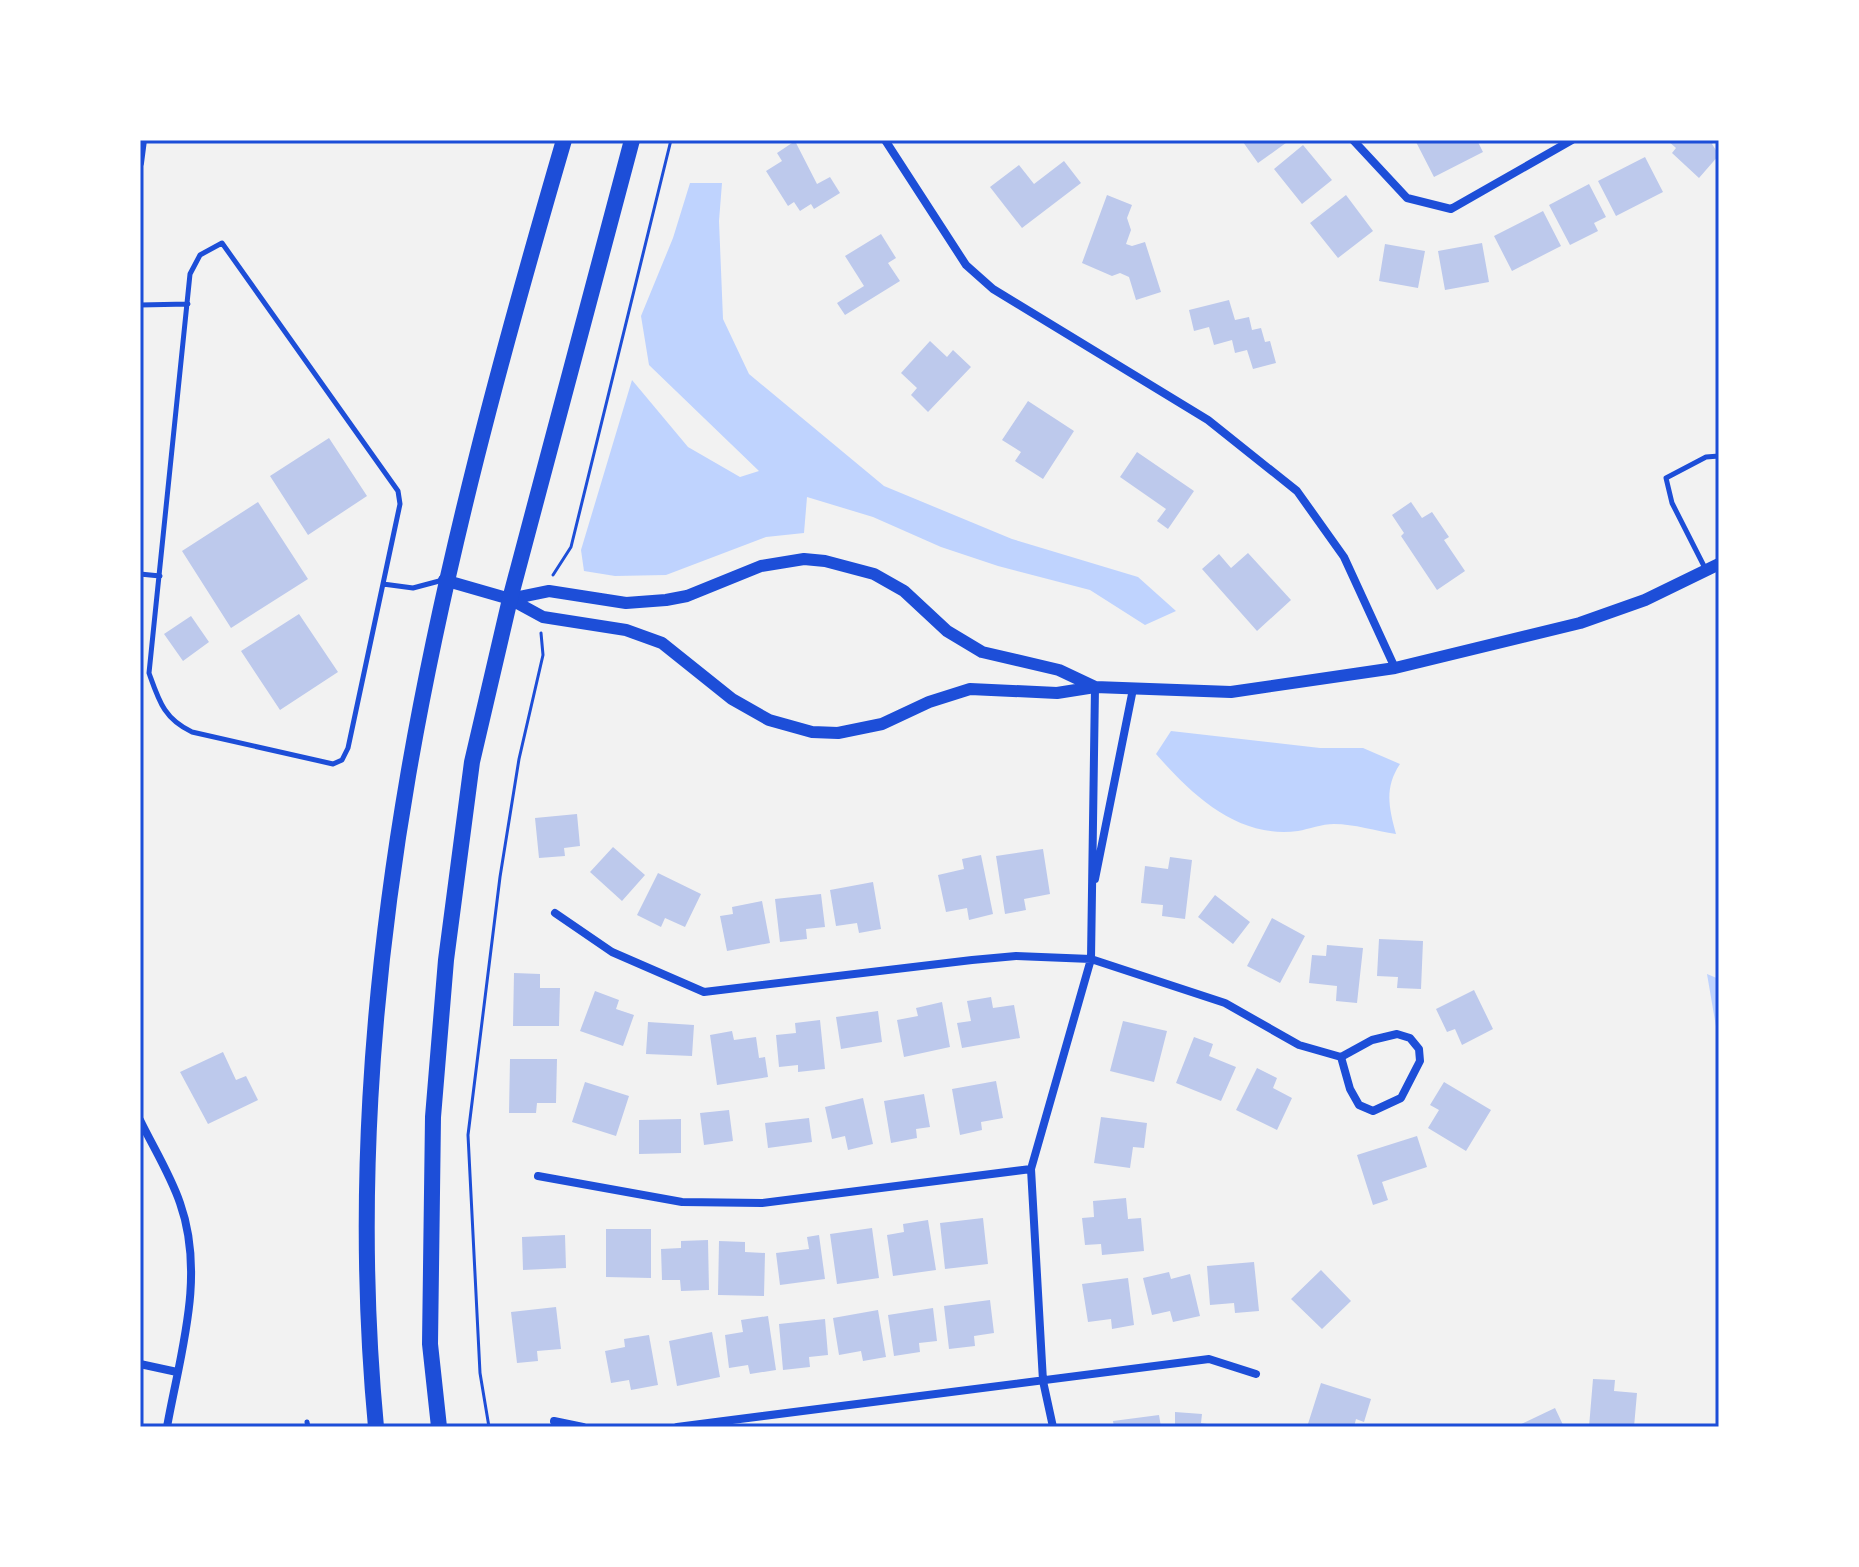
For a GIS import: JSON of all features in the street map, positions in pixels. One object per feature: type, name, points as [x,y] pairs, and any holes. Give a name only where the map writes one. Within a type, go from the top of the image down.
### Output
[{"type":"main road","points":[[376,1427],[368,1342],[368,1113],[394,848],[444,580],[564,140]]},
{"type":"main road","points":[[439,1427],[430,1344],[437,1048],[472,762],[510,599],[632,140]]},
{"type":"street","points":[[140,163],[143,140]]},
{"type":"street","points":[[885,140],[966,265],[993,289],[1208,420],[1297,491],[1344,557],[1395,668]]},
{"type":"street","points":[[1353,140],[1407,198],[1451,209],[1572,140]]},
{"type":"street","points":[[510,599],[549,591],[626,603],[656,602],[687,596],[761,566],[804,559],[825,561],[874,574],[904,591],[947,631],[982,652],[1059,670],[1095,687]]},
{"type":"street","points":[[444,580],[510,599],[543,617],[626,630],[662,643],[751,711],[788,727],[838,733],[882,724],[929,702],[970,689],[1057,693],[1095,687],[1231,692],[1395,668],[1580,623],[1645,600],[1719,564]]},
{"type":"street","points":[[1053,1427],[1043,1381],[1031,1169],[1091,959],[1095,687]]},
{"type":"street","points":[[1091,895],[1133,689]]},
{"type":"street","points":[[555,913],[612,952],[704,992],[1016,956],[1091,959],[1225,1003],[1299,1045],[1341,1057],[1372,1040],[1397,1034],[1410,1038],[1419,1049],[1420,1061],[1401,1098],[1373,1111],[1359,1105],[1341,1057]]},
{"type":"street","points":[[140,1120],[180,1202],[192,1249],[192,1288],[167,1427]]},
{"type":"street","points":[[538,1176],[682,1202],[762,1203],[1031,1169]]},
{"type":"street","points":[[677,1427],[1209,1359],[1256,1374]]},
{"type":"street","points":[[140,1364],[177,1372]]},
{"type":"street","points":[[554,1421],[583,1427]]},
{"type":"lane","points":[[222,243],[398,491],[400,504],[348,748],[342,760],[333,764],[192,732],[166,716],[149,673],[160,576],[190,274],[200,255],[222,243]]},
{"type":"lane","points":[[140,305],[188,304]]},
{"type":"lane","points":[[1706,570],[1672,503],[1666,478],[1706,457],[1719,456]]},
{"type":"lane","points":[[140,574],[160,576]]},
{"type":"lane","points":[[383,584],[413,588],[444,580]]},
{"type":"path","points":[[549,591],[553,575],[571,547],[671,140]]},
{"type":"path","points":[[489,1427],[480,1373],[468,1135],[500,877],[519,759],[543,655],[543,617]]},
{"type":"water","points":[[690,183],[722,183],[719,221],[723,319],[749,374],[884,486],[1012,539],[1138,577],[1176,611],[1145,625],[1090,590],[998,566],[941,547],[873,517],[807,497],[804,533],[766,537],[666,575],[615,576],[584,571],[581,550],[632,380],[688,447],[740,477],[759,471],[649,365],[641,316],[673,238]]},
{"type":"water","points":[[1171,731],[1320,748],[1363,748],[1400,764],[1389,798],[1396,834],[1334,824],[1276,832],[1236,821],[1201,798],[1156,754]]},
{"type":"water","points":[[1707,974],[1719,979],[1719,1044]]},
{"type":"building","points":[[1290,140],[1258,163],[1243,142]]},
{"type":"building","points":[[1415,140],[1477,140],[1483,152],[1434,177]]},
{"type":"building","points":[[1667,140],[1716,140],[1712,144],[1719,155],[1699,178],[1672,153],[1676,148]]},
{"type":"building","points":[[795,141],[817,184],[830,177],[840,193],[814,209],[811,204],[800,211],[794,202],[788,206],[766,171],[782,161],[777,153]]},
{"type":"building","points":[[1303,145],[1332,180],[1302,204],[1274,169]]},
{"type":"building","points":[[1645,157],[1663,192],[1616,216],[1598,181]]},
{"type":"building","points":[[1064,161],[1081,183],[1022,228],[990,187],[1019,165],[1034,184]]},
{"type":"building","points":[[1589,184],[1606,217],[1594,223],[1598,231],[1570,245],[1549,205]]},
{"type":"building","points":[[1107,195],[1132,205],[1127,218],[1131,230],[1126,244],[1132,246],[1145,242],[1161,292],[1136,300],[1129,277],[1120,273],[1112,276],[1082,263]]},
{"type":"building","points":[[1346,195],[1373,231],[1338,258],[1310,223]]},
{"type":"building","points":[[1543,211],[1561,246],[1512,271],[1494,236]]},
{"type":"building","points":[[881,234],[896,258],[888,263],[900,281],[845,315],[837,303],[864,286],[845,256]]},
{"type":"building","points":[[1482,243],[1489,282],[1445,290],[1438,251]]},
{"type":"building","points":[[1385,244],[1425,251],[1418,288],[1379,281]]},
{"type":"building","points":[[1229,300],[1235,320],[1249,317],[1252,330],[1261,328],[1265,342],[1270,341],[1276,363],[1253,369],[1247,350],[1235,353],[1232,340],[1214,345],[1209,327],[1194,331],[1189,310]]},
{"type":"building","points":[[930,341],[947,357],[953,350],[971,367],[928,412],[911,395],[917,388],[901,373]]},
{"type":"building","points":[[1028,401],[1074,431],[1043,479],[1015,461],[1021,452],[1002,440]]},
{"type":"building","points":[[329,438],[367,496],[308,535],[270,476]]},
{"type":"building","points":[[1137,452],[1194,491],[1168,529],[1157,521],[1166,509],[1120,477]]},
{"type":"building","points":[[258,502],[308,579],[231,628],[182,551]]},
{"type":"building","points":[[1411,502],[1422,518],[1432,512],[1449,537],[1444,540],[1465,571],[1437,590],[1401,536],[1404,533],[1392,515]]},
{"type":"building","points":[[1248,553],[1291,600],[1257,631],[1202,569],[1219,554],[1231,568]]},
{"type":"building","points":[[299,614],[338,672],[280,710],[241,651]]},
{"type":"building","points":[[191,616],[209,642],[183,661],[164,634]]},
{"type":"building","points":[[577,814],[580,846],[564,848],[565,856],[539,858],[535,818]]},
{"type":"building","points":[[613,847],[645,875],[622,901],[590,872]]},
{"type":"building","points":[[1043,849],[1050,894],[1024,899],[1026,910],[1005,914],[996,856]]},
{"type":"building","points":[[981,855],[993,914],[969,920],[967,908],[946,912],[938,875],[964,869],[962,859]]},
{"type":"building","points":[[1170,857],[1192,860],[1185,919],[1162,916],[1163,905],[1141,903],[1145,866],[1168,869]]},
{"type":"building","points":[[658,873],[701,894],[685,927],[665,918],[661,927],[637,915]]},
{"type":"building","points":[[873,882],[881,929],[859,933],[857,923],[836,926],[830,890]]},
{"type":"building","points":[[821,894],[825,927],[806,929],[807,939],[780,942],[775,899]]},
{"type":"building","points":[[1215,895],[1250,922],[1233,944],[1198,917]]},
{"type":"building","points":[[762,901],[770,943],[727,951],[720,916],[733,914],[732,907]]},
{"type":"building","points":[[1272,918],[1305,936],[1280,983],[1247,966]]},
{"type":"building","points":[[1379,939],[1423,941],[1421,989],[1397,988],[1398,977],[1377,976]]},
{"type":"building","points":[[1327,945],[1363,948],[1357,1003],[1336,1001],[1337,986],[1309,983],[1312,955],[1326,956]]},
{"type":"building","points":[[514,973],[540,974],[540,988],[560,988],[559,1026],[513,1026]]},
{"type":"building","points":[[1474,990],[1493,1029],[1462,1045],[1455,1029],[1447,1032],[1436,1009]]},
{"type":"building","points":[[595,991],[619,1000],[616,1009],[634,1015],[623,1046],[580,1031]]},
{"type":"building","points":[[991,997],[993,1008],[1014,1005],[1020,1038],[962,1048],[957,1023],[971,1021],[967,1001]]},
{"type":"building","points":[[942,1002],[950,1047],[904,1057],[897,1020],[918,1016],[916,1008]]},
{"type":"building","points":[[878,1011],[882,1042],[841,1049],[836,1017]]},
{"type":"building","points":[[820,1020],[825,1069],[798,1072],[798,1065],[779,1067],[776,1035],[796,1033],[795,1023]]},
{"type":"building","points":[[1123,1021],[1167,1031],[1154,1082],[1110,1071]]},
{"type":"building","points":[[648,1022],[694,1025],[692,1056],[646,1054]]},
{"type":"building","points":[[732,1031],[734,1040],[756,1037],[759,1058],[765,1057],[768,1077],[717,1085],[710,1035]]},
{"type":"building","points":[[1194,1037],[1213,1044],[1209,1056],[1236,1067],[1221,1101],[1176,1083]]},
{"type":"building","points":[[223,1052],[236,1080],[246,1076],[258,1100],[208,1124],[180,1072]]},
{"type":"building","points":[[510,1059],[557,1059],[556,1103],[537,1103],[536,1113],[509,1113]]},
{"type":"building","points":[[1257,1068],[1277,1078],[1273,1088],[1292,1098],[1277,1130],[1236,1110]]},
{"type":"building","points":[[996,1081],[1003,1118],[981,1122],[982,1130],[960,1135],[952,1089]]},
{"type":"building","points":[[585,1082],[629,1096],[616,1136],[572,1122]]},
{"type":"building","points":[[1444,1082],[1491,1110],[1466,1151],[1428,1128],[1439,1110],[1430,1105]]},
{"type":"building","points":[[924,1094],[930,1127],[916,1129],[917,1138],[891,1143],[884,1101]]},
{"type":"building","points":[[863,1098],[873,1144],[848,1150],[845,1136],[832,1139],[825,1107]]},
{"type":"building","points":[[729,1110],[733,1141],[704,1145],[700,1113]]},
{"type":"building","points":[[1101,1117],[1147,1123],[1144,1148],[1133,1147],[1130,1168],[1094,1163]]},
{"type":"building","points":[[809,1118],[812,1142],[768,1148],[765,1123]]},
{"type":"building","points":[[681,1119],[681,1153],[639,1154],[639,1120]]},
{"type":"building","points":[[1417,1136],[1427,1167],[1382,1182],[1388,1200],[1373,1205],[1357,1155]]},
{"type":"building","points":[[1126,1198],[1128,1219],[1141,1218],[1144,1251],[1102,1255],[1101,1244],[1085,1245],[1082,1218],[1094,1217],[1093,1201]]},
{"type":"building","points":[[983,1218],[988,1264],[945,1269],[940,1223]]},
{"type":"building","points":[[928,1220],[936,1270],[893,1276],[887,1235],[904,1232],[903,1224]]},
{"type":"building","points":[[872,1228],[879,1278],[837,1284],[830,1234]]},
{"type":"building","points":[[606,1229],[651,1229],[651,1278],[606,1277]]},
{"type":"building","points":[[565,1235],[566,1268],[523,1270],[522,1237]]},
{"type":"building","points":[[819,1235],[825,1279],[780,1285],[776,1253],[809,1249],[807,1237]]},
{"type":"building","points":[[708,1240],[709,1290],[681,1291],[680,1280],[662,1280],[661,1249],[681,1248],[681,1241]]},
{"type":"building","points":[[719,1241],[745,1242],[745,1252],[765,1253],[764,1296],[718,1295]]},
{"type":"building","points":[[1254,1262],[1259,1311],[1235,1313],[1234,1303],[1210,1305],[1207,1266]]},
{"type":"building","points":[[1321,1270],[1351,1301],[1322,1329],[1291,1299]]},
{"type":"building","points":[[1169,1272],[1171,1279],[1190,1274],[1200,1316],[1173,1322],[1170,1311],[1152,1315],[1143,1278]]},
{"type":"building","points":[[1128,1278],[1134,1325],[1112,1329],[1111,1319],[1088,1322],[1082,1284]]},
{"type":"building","points":[[990,1300],[994,1333],[974,1336],[975,1346],[949,1349],[944,1306]]},
{"type":"building","points":[[556,1307],[561,1349],[537,1351],[538,1361],[517,1363],[511,1312]]},
{"type":"building","points":[[933,1308],[937,1341],[919,1343],[920,1352],[894,1356],[888,1315]]},
{"type":"building","points":[[878,1310],[886,1357],[863,1361],[861,1351],[839,1355],[833,1318]]},
{"type":"building","points":[[768,1316],[776,1370],[750,1374],[748,1365],[729,1368],[725,1335],[743,1332],[741,1320]]},
{"type":"building","points":[[825,1319],[828,1355],[809,1357],[810,1367],[783,1370],[779,1324]]},
{"type":"building","points":[[712,1332],[720,1377],[677,1386],[669,1341]]},
{"type":"building","points":[[649,1335],[658,1385],[631,1390],[629,1380],[611,1383],[605,1351],[625,1347],[624,1339]]},
{"type":"building","points":[[1593,1379],[1615,1380],[1614,1391],[1637,1393],[1634,1427],[1589,1427]]},
{"type":"building","points":[[1321,1383],[1371,1399],[1364,1422],[1356,1419],[1354,1427],[1307,1427]]},
{"type":"building","points":[[1555,1408],[1564,1427],[1515,1427]]},
{"type":"building","points":[[1175,1412],[1202,1414],[1201,1423],[1226,1427],[1175,1427]]},
{"type":"building","points":[[1159,1415],[1161,1427],[1114,1427],[1113,1421]]}]
